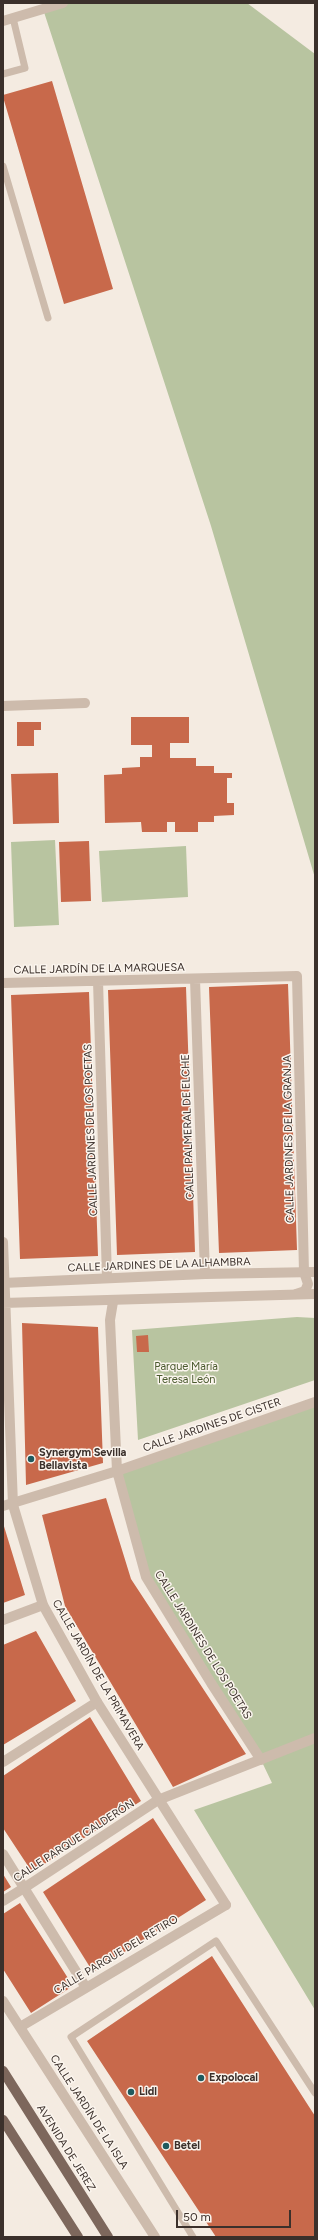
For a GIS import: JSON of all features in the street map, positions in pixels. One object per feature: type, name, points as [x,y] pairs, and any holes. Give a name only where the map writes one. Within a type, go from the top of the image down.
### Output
[{"type":"main road","name":"AVENIDA DE JEREZ","points":[[3,2071],[108,2237]]},
{"type":"main road","points":[[3,2120],[78,2237]]},
{"type":"street","points":[[8,20],[63,3]]},
{"type":"street","points":[[3,706],[85,703]]},
{"type":"street","name":"CALLE JARDÍN DE LA MARQUESA","points":[[3,983],[297,976]]},
{"type":"street","name":"CALLE JARDINES DE LA GRANJA","points":[[296,1294],[308,1288],[307,1279],[304,1272],[297,976]]},
{"type":"street","name":"CALLE PALMERAL DE ELCHE","points":[[195,979],[205,1274]]},
{"type":"street","name":"CALLE JARDINES DE LOS POETAS","points":[[98,981],[107,1278]]},
{"type":"street","name":"CALLE JARDÍN DE LA PRIMAVERA","points":[[3,1242],[8,1505],[43,1605],[97,1702],[226,1905]]},
{"type":"street","name":"CALLE JARDINES DE LA ALHAMBRA","points":[[4,1283],[205,1274],[315,1272]]},
{"type":"street","points":[[5,1303],[114,1302],[315,1294]]},
{"type":"street","name":"CALLE JARDINES DE LOS POETAS","points":[[114,1302],[110,1320],[117,1472],[146,1577],[211,1683],[261,1760]]},
{"type":"street","name":"CALLE JARDINES DE CISTER","points":[[8,1505],[117,1472],[315,1402]]},
{"type":"street","points":[[3,1620],[43,1605]]},
{"type":"street","points":[[3,1762],[97,1702]]},
{"type":"street","name":"CALLE PARQUE CALDERÓN","points":[[3,1901],[158,1800],[315,1738]]},
{"type":"street","points":[[3,1854],[85,1986]]},
{"type":"street","name":"CALLE PARQUE DEL RETIRO","points":[[20,2027],[85,1986],[226,1905]]},
{"type":"street","name":"CALLE JARDÍN DE LA ISLA","points":[[3,2001],[155,2237]]},
{"type":"lane","points":[[3,74],[25,68],[8,20]]},
{"type":"lane","points":[[3,166],[48,318]]},
{"type":"lane","points":[[193,2237],[71,2037],[216,1941],[315,2093]]},
{"type":"green space","points":[[63,3],[247,3],[315,54],[315,878],[211,526],[43,9]]},
{"type":"green space","points":[[55,840],[59,925],[14,927],[11,842]]},
{"type":"green space","points":[[186,846],[188,897],[102,902],[99,851]]},
{"type":"green space","name":"Parque María Teresa León","points":[[297,1317],[315,1318],[315,1380],[138,1440],[132,1330]]},
{"type":"green space","points":[[315,1402],[315,2010],[194,1810],[272,1783],[261,1760],[146,1577],[117,1472]]},
{"type":"building","points":[[52,81],[113,289],[64,304],[3,97],[3,95]]},
{"type":"building","points":[[131,717],[189,717],[189,743],[170,743],[170,758],[196,758],[196,766],[214,766],[214,773],[232,773],[232,778],[227,778],[227,803],[234,803],[234,815],[214,816],[214,822],[198,822],[198,832],[175,832],[175,822],[167,822],[167,832],[142,832],[141,822],[105,823],[104,775],[122,774],[122,768],[140,767],[140,757],[152,757],[152,745],[131,745]]},
{"type":"building","points":[[17,722],[41,722],[41,730],[34,730],[34,746],[17,746]]},
{"type":"building","points":[[58,773],[59,823],[13,824],[11,774]]},
{"type":"building","points":[[89,841],[91,901],[61,902],[59,842]]},
{"type":"building","points":[[288,984],[297,1250],[219,1253],[209,987]]},
{"type":"building","points":[[186,987],[195,1252],[117,1255],[108,990]]},
{"type":"building","points":[[89,992],[98,1256],[20,1259],[11,995]]},
{"type":"building","points":[[22,1323],[98,1327],[103,1463],[26,1485]]},
{"type":"building","points":[[148,1335],[149,1352],[137,1352],[136,1336]]},
{"type":"building","points":[[106,1498],[131,1579],[246,1754],[173,1787],[65,1606],[42,1515]]},
{"type":"building","points":[[3,1523],[25,1595],[3,1603]]},
{"type":"building","points":[[36,1631],[76,1701],[3,1745],[3,1645]]},
{"type":"building","points":[[90,1717],[141,1801],[32,1872],[3,1828],[3,1776]]},
{"type":"building","points":[[153,1818],[206,1900],[93,1972],[43,1892]]},
{"type":"building","points":[[3,1874],[11,1887],[3,1892]]},
{"type":"building","points":[[20,1903],[73,1986],[31,2013],[3,1969],[3,1914]]},
{"type":"building","name":"Expolocal","points":[[212,1956],[315,2116],[315,2237],[216,2237],[87,2041]]},
{"type":"place","name":"Synergym Sevilla Bellavista","points":[[31,1459]]},
{"type":"place","name":"Expolocal","points":[[201,2078]]},
{"type":"place","name":"Lidl","points":[[131,2092]]},
{"type":"place","name":"Betel","points":[[166,2146]]}]
